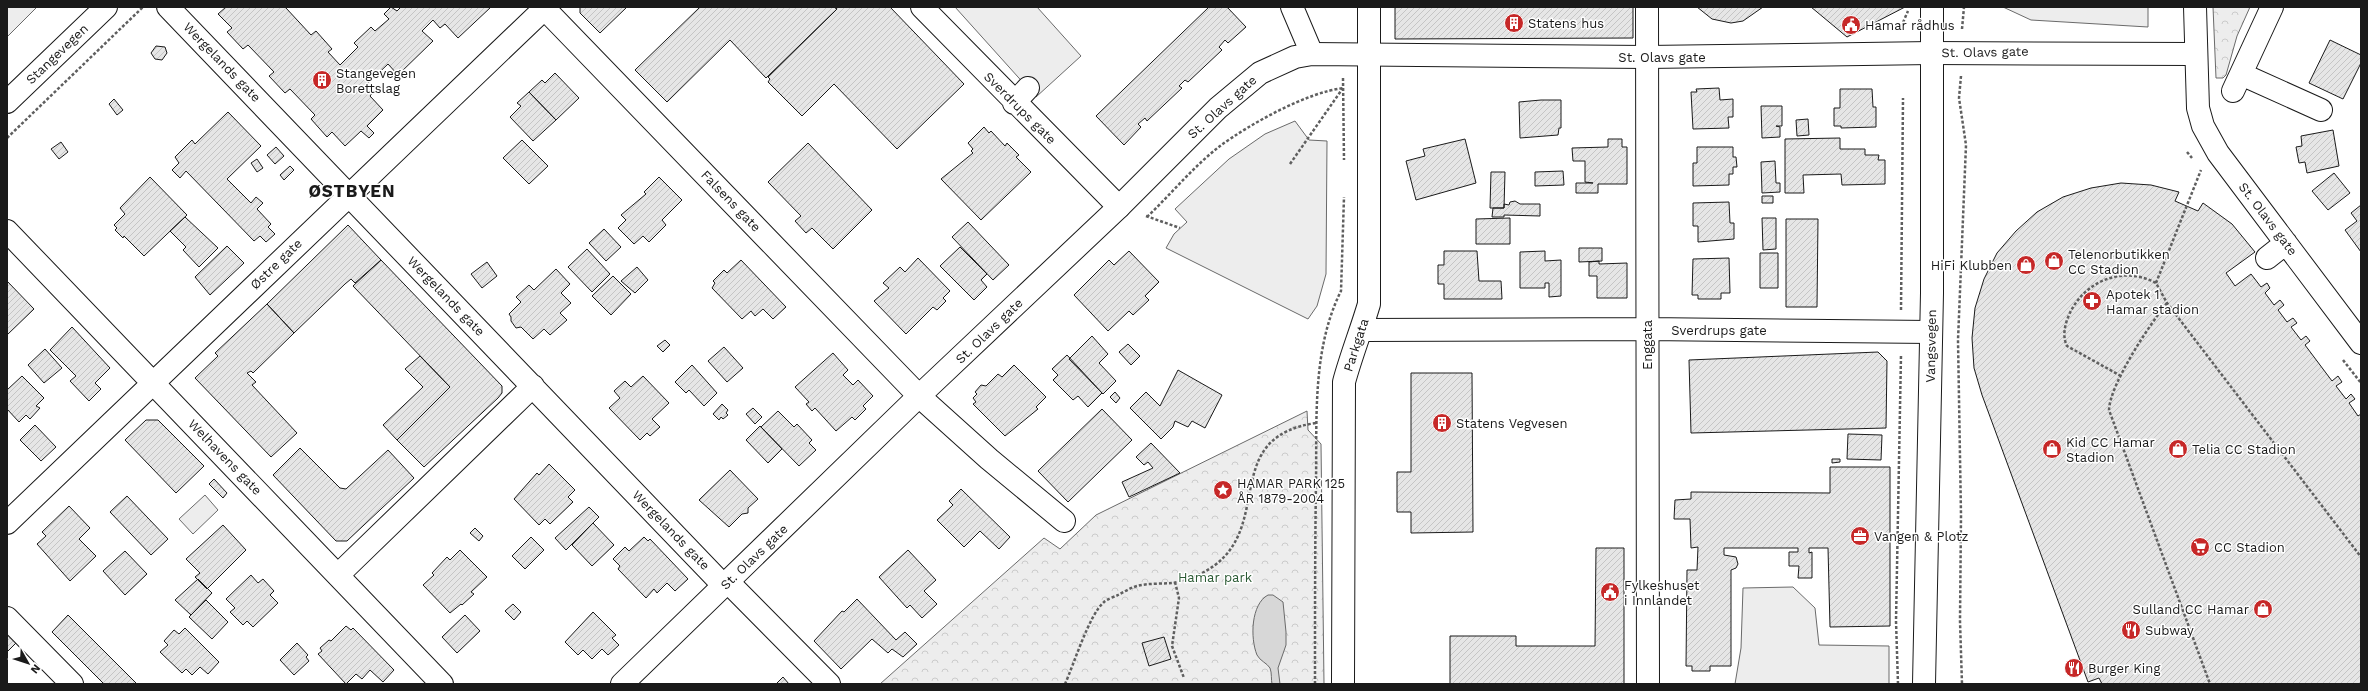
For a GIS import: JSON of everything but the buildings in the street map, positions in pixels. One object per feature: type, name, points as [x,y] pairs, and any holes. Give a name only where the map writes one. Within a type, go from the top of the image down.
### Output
[{"type":"main road","name":"Stangevegen","points":[[7,102],[106,7]]},
{"type":"main road","name":"Wergelands gate","points":[[168,7],[726,584],[829,684]]},
{"type":"main road","name":"Østre gate","points":[[7,523],[545,7]]},
{"type":"main road","name":"Falsens gate","points":[[545,7],[919,396]]},
{"type":"main road","name":"Sverdrups gate","points":[[922,7],[1021,95],[1119,207]]},
{"type":"main road","name":"Parkgata","points":[[1343,684],[1344,382],[1353,347],[1362,330],[1369,304],[1369,7]]},
{"type":"main road","name":"Enggata","points":[[1647,7],[1648,684]]},
{"type":"main road","name":"Vangsvegen","points":[[1924,684],[1931,332],[1932,7]]},
{"type":"main road","points":[[2195,7],[2195,54]]},
{"type":"main road","points":[[2272,7],[2237,82],[2282,94],[2321,110]]},
{"type":"main road","points":[[1296,15],[1312,54]]},
{"type":"main road","name":"St. Olavs gate","points":[[622,684],[919,396],[1119,207],[1218,108],[1260,73],[1295,57],[1312,54],[1647,57],[2047,52],[2195,54],[2198,108],[2203,126],[2218,153],[2361,343]]},
{"type":"main road","name":"Welhavens gate","points":[[7,231],[442,684]]},
{"type":"main road","points":[[2267,258],[2286,243]]},
{"type":"main road","name":"Sverdrups gate","points":[[1362,330],[1647,329],[1931,332]]},
{"type":"main road","points":[[338,575],[533,386]]},
{"type":"main road","points":[[919,396],[989,459],[1064,521]]},
{"type":"main road","points":[[7,618],[72,684]]},
{"type":"path","points":[[7,138],[143,7]]},
{"type":"path","points":[[1901,27],[1910,7]]},
{"type":"path","points":[[1962,29],[1964,7]]},
{"type":"path","points":[[1961,75],[1958,98],[1966,145],[1958,340],[1961,515],[1960,621],[1962,684]]},
{"type":"path","points":[[1343,78],[1344,163]]},
{"type":"path","points":[[1290,164],[1343,88]]},
{"type":"path","points":[[1147,216],[1219,147],[1241,133],[1323,91],[1349,88]]},
{"type":"path","points":[[1898,684],[1896,621],[1903,98]]},
{"type":"path","points":[[2156,283],[2201,170]]},
{"type":"path","points":[[1315,684],[1316,391],[1325,341],[1335,303],[1341,291],[1344,193]]},
{"type":"path","points":[[1119,207],[1180,228]]},
{"type":"path","points":[[2121,376],[2067,346],[2064,340],[2065,326],[2070,312],[2090,287],[2102,280],[2119,275],[2133,274],[2156,283],[2166,303],[2361,557]]},
{"type":"path","points":[[2166,303],[2154,319],[2112,392],[2109,410],[2210,684]]},
{"type":"path","points":[[1065,684],[1085,637],[1104,601],[1138,586],[1175,582],[1208,570],[1225,557],[1239,535],[1254,470],[1265,449],[1280,436],[1301,425],[1316,423]]},
{"type":"path","points":[[1175,582],[1179,598],[1172,646],[1184,678]]},
{"type":"green space","points":[[2213,7],[2250,7],[2237,36],[2226,75],[2223,78],[2216,78]]},
{"type":"green space","name":"Hamar park","points":[[1307,411],[1308,430],[1321,444],[1324,684],[880,684],[1044,538],[1060,549],[1096,515]]},
{"type":"shaded area","points":[[7,7],[37,7],[7,37]]},
{"type":"shaded area","points":[[955,7],[1037,7],[1081,56],[1036,97]]},
{"type":"shaded area","points":[[2003,7],[2148,7],[2148,27],[2031,20]]},
{"type":"shaded area","points":[[1295,121],[1309,140],[1327,141],[1326,274],[1317,306],[1308,319],[1166,248],[1174,234],[1187,222],[1175,209],[1229,159],[1265,134]]},
{"type":"shaded area","points":[[205,495],[218,510],[193,534],[179,519]]},
{"type":"shaded area","points":[[1793,587],[1815,608],[1819,645],[1889,646],[1889,684],[1735,684],[1741,648],[1743,588]]},
{"type":"shaded area","points":[[1268,595],[1273,595],[1283,602],[1286,645],[1278,668],[1280,684],[1272,684],[1270,668],[1257,655],[1253,640],[1255,613],[1262,599]]},
{"type":"place","name":"Statens hus","points":[[1514,23]]},
{"type":"place","name":"Hamar rådhus","points":[[1851,25]]},
{"type":"place","name":"Stangevegen Borettslag","points":[[322,80]]},
{"type":"place","name":"Telenorbutikken CC Stadion","points":[[2054,261]]},
{"type":"place","name":"HiFi Klubben","points":[[2026,265]]},
{"type":"place","name":"Apotek 1 Hamar stadion","points":[[2092,301]]},
{"type":"place","name":"Statens Vegvesen","points":[[1442,423]]},
{"type":"place","name":"Kid CC Hamar Stadion","points":[[2052,449]]},
{"type":"place","name":"Telia CC Stadion","points":[[2178,449]]},
{"type":"place","name":"HAMAR PARK 125 ÅR 1879-2004","points":[[1223,490]]},
{"type":"place","name":"Vangen & Plotz","points":[[1860,536]]},
{"type":"place","name":"CC Stadion","points":[[2200,547]]},
{"type":"place","name":"Fylkeshuset i Innlandet","points":[[1610,592]]},
{"type":"place","name":"Sulland CC Hamar","points":[[2263,609]]},
{"type":"place","name":"Subway","points":[[2131,630]]},
{"type":"place","name":"Burger King","points":[[2074,668]]},
{"type":"district","name":"ØSTBYEN","points":[[352,191]]}]
